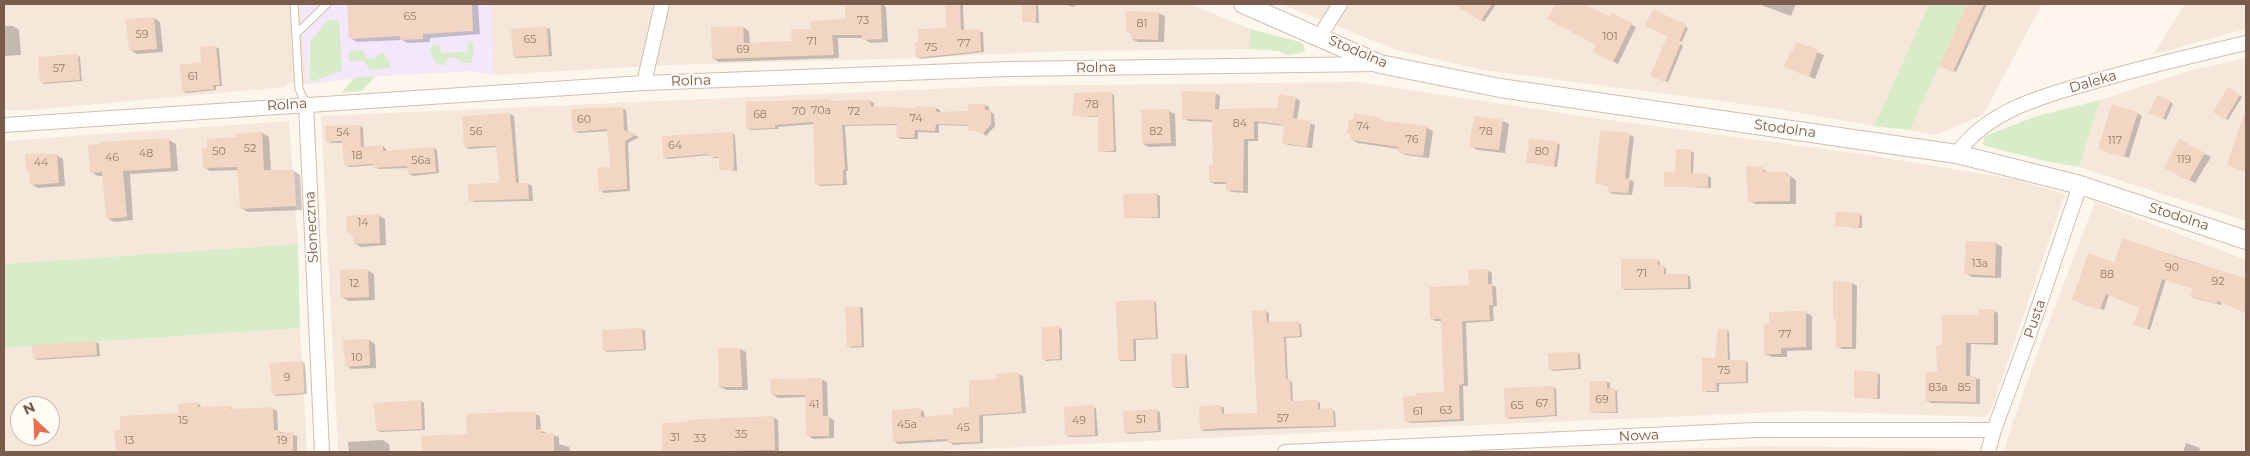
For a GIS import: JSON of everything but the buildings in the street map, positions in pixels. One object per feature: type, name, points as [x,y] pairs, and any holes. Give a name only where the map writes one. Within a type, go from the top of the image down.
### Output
[{"type":"street","points":[[644,83],[662,4]]},
{"type":"street","name":"Stodolna","points":[[1243,4],[1320,36],[1380,64],[1500,88],[1957,154],[2080,184],[2246,240]]},
{"type":"street","name":"Stodolna","points":[[1320,36],[1340,4]]},
{"type":"street","name":"Daleka","points":[[1957,154],[1964,144],[1991,122],[2022,105],[2046,95],[2161,62],[2246,43]]},
{"type":"street","name":"Rolna","points":[[4,125],[644,83],[1009,69],[1380,64]]},
{"type":"street","name":"Słoneczna","points":[[306,104],[322,452]]},
{"type":"street","name":"Pusta","points":[[1988,452],[2080,184]]},
{"type":"street","name":"Nowa","points":[[1285,452],[1756,430],[1994,430]]},
{"type":"lane","name":"Słoneczna","points":[[294,4],[299,89],[306,104]]},
{"type":"lane","points":[[296,34],[327,4]]},
{"type":"shaded area","points":[[4,4],[1190,4],[1250,29],[1249,49],[1067,51],[916,58],[670,65],[494,75],[471,71],[375,76],[306,84],[289,83],[285,87],[32,110],[4,110]]},
{"type":"shaded area","points":[[300,4],[491,4],[494,75],[471,71],[375,76],[306,84]]},
{"type":"shaded area","points":[[1281,4],[1929,4],[1874,126],[1766,107],[1483,70],[1397,50]]},
{"type":"shaded area","points":[[1967,4],[2042,4],[1983,115],[1935,135],[1910,130]]},
{"type":"shaded area","points":[[2185,4],[2246,4],[2246,29],[2154,54]]},
{"type":"shaded area","points":[[2246,58],[2246,221],[2079,167],[2100,100],[2192,70]]},
{"type":"shaded area","points":[[1357,82],[1588,117],[1868,155],[2013,179],[2065,194],[1991,410],[1985,417],[1805,411],[921,452],[338,452],[321,116],[1000,86]]},
{"type":"shaded area","points":[[289,121],[298,244],[4,264],[4,141]]},
{"type":"shaded area","points":[[2095,202],[2246,260],[2246,452],[2004,452],[2039,348]]},
{"type":"shaded area","points":[[300,328],[307,452],[4,452],[4,348]]},
{"type":"shaded area","points":[[1771,446],[1963,449],[1974,452],[1573,452]]},
{"type":"green space","points":[[1929,4],[1967,4],[1910,130],[1874,126]]},
{"type":"green space","points":[[328,20],[339,20],[342,71],[310,82],[310,42]]},
{"type":"green space","points":[[1250,29],[1300,42],[1305,50],[1302,53],[1288,55],[1278,51],[1249,49]]},
{"type":"green space","points":[[468,43],[473,43],[474,56],[472,56],[472,63],[462,63],[455,57],[449,58],[444,65],[437,65],[430,50],[432,46],[440,45],[441,53],[468,52]]},
{"type":"green space","points":[[362,50],[367,58],[372,59],[383,52],[391,65],[390,68],[369,70],[366,63],[361,60],[349,62],[349,51]]},
{"type":"green space","points":[[375,76],[362,91],[341,93],[354,78]]},
{"type":"green space","points":[[2100,100],[2079,167],[2045,161],[1985,146],[1983,143],[1985,136],[2037,116]]},
{"type":"green space","points":[[298,244],[300,328],[4,348],[4,264]]}]
